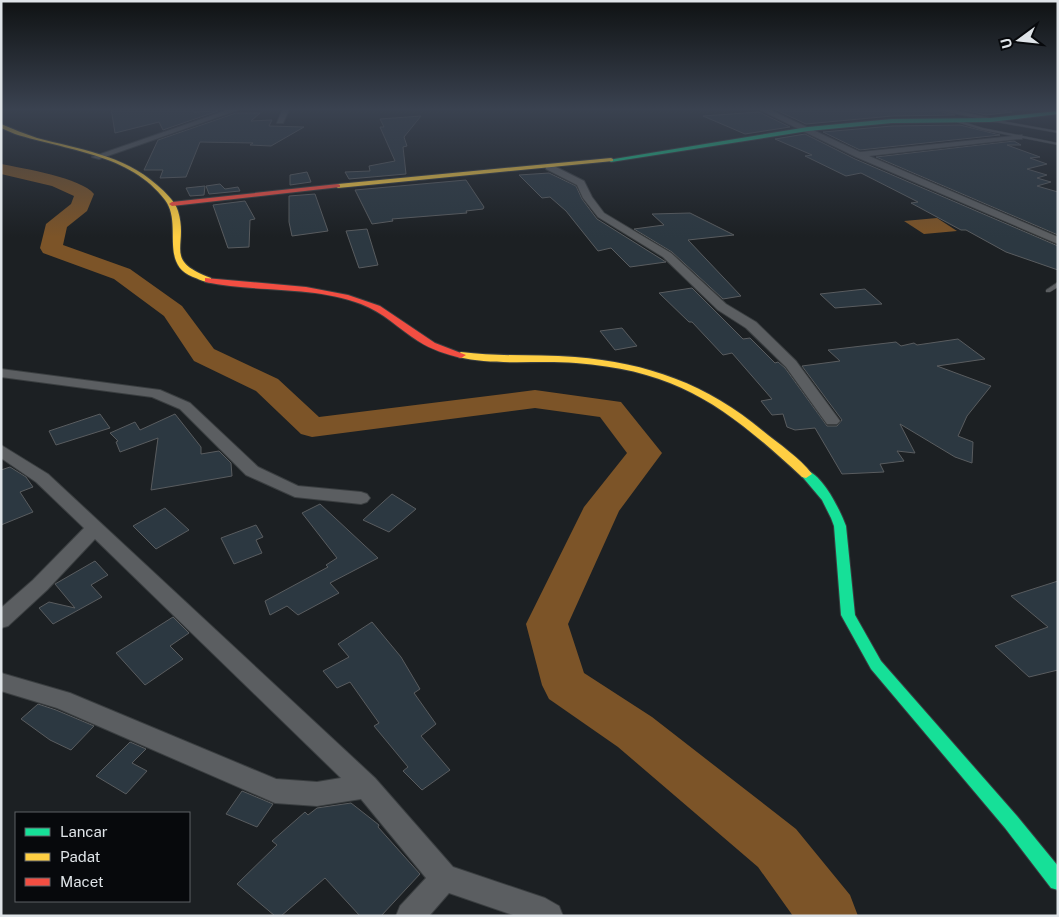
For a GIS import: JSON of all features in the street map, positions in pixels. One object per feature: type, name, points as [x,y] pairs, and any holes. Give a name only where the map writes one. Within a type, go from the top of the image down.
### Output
[{"type":"street","points":[[72,151],[133,170],[172,204],[175,213],[176,258],[181,268],[196,276],[220,282],[354,298],[382,311],[417,340],[440,351],[472,356],[590,360],[651,371],[698,390],[741,418],[820,486],[833,506],[840,526],[848,615],[876,665],[1011,822],[1058,881]]},
{"type":"street","points":[[96,157],[114,151]]},
{"type":"street","points":[[172,204],[321,187],[549,167],[675,151]]},
{"type":"street","points":[[851,151],[1058,242]]},
{"type":"street","points":[[859,155],[896,151]]},
{"type":"street","points":[[549,167],[581,183],[588,198],[601,215],[616,226],[667,255],[692,281],[722,307],[750,325],[791,364],[832,421]]},
{"type":"street","points":[[1,373],[155,393],[185,406],[252,471],[294,492],[361,498]]},
{"type":"street","points":[[1,450],[42,478],[366,786],[444,878],[535,908],[549,916]]},
{"type":"street","points":[[1,620],[48,578],[94,529]]},
{"type":"street","points":[[1,682],[62,700],[275,791],[317,794],[366,786]]},
{"type":"street","points":[[410,916],[444,878]]},
{"type":"lane","points":[[1048,291],[1058,284]]},
{"type":"shaded area","points":[[937,218],[957,231],[924,234],[904,221]]},
{"type":"building","points":[[153,151],[196,151],[186,177],[160,178],[163,170],[144,170]]},
{"type":"building","points":[[390,151],[403,151],[406,174],[349,179],[345,172],[370,171],[369,166],[395,161]]},
{"type":"building","points":[[802,151],[839,151],[1058,246],[1058,270],[1006,252],[966,230],[961,230],[911,203],[918,202],[861,173],[846,176],[805,156],[812,155]]},
{"type":"building","points":[[930,151],[1023,151],[1040,157],[1030,158],[1047,164],[1027,169],[1047,175],[1037,178],[1051,182],[1037,186],[1058,192],[1058,235],[876,157]]},
{"type":"building","points":[[307,172],[311,182],[290,185],[290,175]]},
{"type":"building","points":[[549,173],[576,186],[582,199],[597,219],[666,262],[630,267],[611,248],[598,251],[566,211],[550,197],[542,198],[519,175]]},
{"type":"building","points":[[466,180],[484,207],[483,209],[466,211],[467,213],[392,219],[393,221],[372,224],[355,190]]},
{"type":"building","points":[[220,184],[225,189],[238,187],[240,191],[209,194],[206,186]]},
{"type":"building","points":[[205,186],[204,195],[190,196],[186,188]]},
{"type":"building","points":[[315,194],[328,231],[292,236],[289,222],[289,196]]},
{"type":"building","points":[[245,201],[255,219],[250,220],[249,247],[228,248],[213,205]]},
{"type":"building","points":[[690,213],[734,235],[688,240],[741,296],[723,299],[672,252],[634,229],[664,225],[652,214]]},
{"type":"building","points":[[367,229],[378,265],[359,268],[346,231]]},
{"type":"building","points":[[692,288],[743,339],[750,338],[775,363],[778,362],[785,368],[827,426],[837,426],[842,420],[802,366],[840,361],[828,350],[896,342],[901,346],[914,343],[917,345],[958,339],[985,359],[937,366],[991,386],[967,416],[958,436],[973,442],[972,463],[955,457],[900,424],[915,453],[897,451],[904,461],[880,464],[884,472],[842,474],[815,428],[795,430],[787,427],[783,414],[772,415],[761,401],[772,399],[732,353],[723,355],[692,322],[689,322],[659,293]]},
{"type":"building","points":[[865,289],[882,304],[835,308],[820,294]]},
{"type":"building","points":[[622,328],[637,346],[615,350],[600,331]]},
{"type":"building","points":[[100,414],[110,428],[56,445],[49,431]]},
{"type":"building","points":[[175,414],[201,447],[201,454],[219,451],[231,463],[232,476],[151,490],[158,438],[120,452],[116,442],[118,441],[110,433],[135,422],[140,430]]},
{"type":"building","points":[[10,467],[26,477],[33,487],[20,492],[33,512],[1,525],[1,470]]},
{"type":"building","points":[[392,494],[416,509],[389,532],[363,520]]},
{"type":"building","points":[[320,504],[378,558],[330,583],[339,593],[298,615],[287,606],[270,615],[265,601],[328,567],[326,565],[337,558],[302,513]]},
{"type":"building","points":[[165,508],[189,530],[156,549],[133,526]]},
{"type":"building","points":[[256,525],[263,537],[256,540],[262,553],[234,564],[221,538]]},
{"type":"building","points":[[95,561],[108,575],[91,585],[102,597],[53,624],[39,608],[49,602],[75,608],[55,584]]},
{"type":"building","points":[[1058,581],[1058,670],[1029,677],[995,646],[1048,627],[1011,596]]},
{"type":"building","points":[[173,617],[189,633],[170,646],[183,659],[145,685],[116,653]]},
{"type":"building","points":[[372,622],[401,657],[420,689],[414,693],[436,724],[421,736],[450,770],[422,790],[403,771],[408,767],[374,726],[379,723],[350,682],[337,688],[323,671],[349,657],[338,644]]},
{"type":"building","points":[[38,704],[94,726],[71,750],[50,740],[21,719]]},
{"type":"building","points":[[130,742],[146,749],[132,763],[147,771],[126,794],[96,776]]},
{"type":"building","points":[[242,791],[273,804],[257,827],[226,814]]},
{"type":"building","points":[[351,803],[379,825],[378,827],[420,874],[381,916],[360,916],[325,878],[281,916],[275,916],[237,884],[277,845],[272,841],[305,812],[308,815],[317,808]]},
{"type":"waterway","points":[[1,169],[58,182],[84,194],[80,207],[57,224],[51,248],[122,274],[173,311],[204,355],[267,385],[312,427],[535,399],[610,409],[645,453],[602,507],[547,624],[565,685],[635,732],[777,848],[829,916]]},
{"type":"traffic: fast","points":[[611,160],[670,151]]},
{"type":"traffic: fast","points":[[806,474],[826,498],[840,526],[848,615],[876,665],[1011,822],[1058,881]]},
{"type":"traffic: slow","points":[[82,151],[131,169],[146,178],[167,198],[174,209],[177,221],[176,244],[177,255],[181,265],[191,274],[208,280]]},
{"type":"traffic: slow","points":[[338,186],[611,160]]},
{"type":"traffic: slow","points":[[461,355],[504,359],[575,360],[613,364],[675,380],[702,393],[727,409],[752,427],[806,474]]},
{"type":"traffic: jam","points":[[172,204],[338,186]]},
{"type":"traffic: jam","points":[[208,280],[326,292],[345,296],[377,308],[432,345],[461,355]]}]
